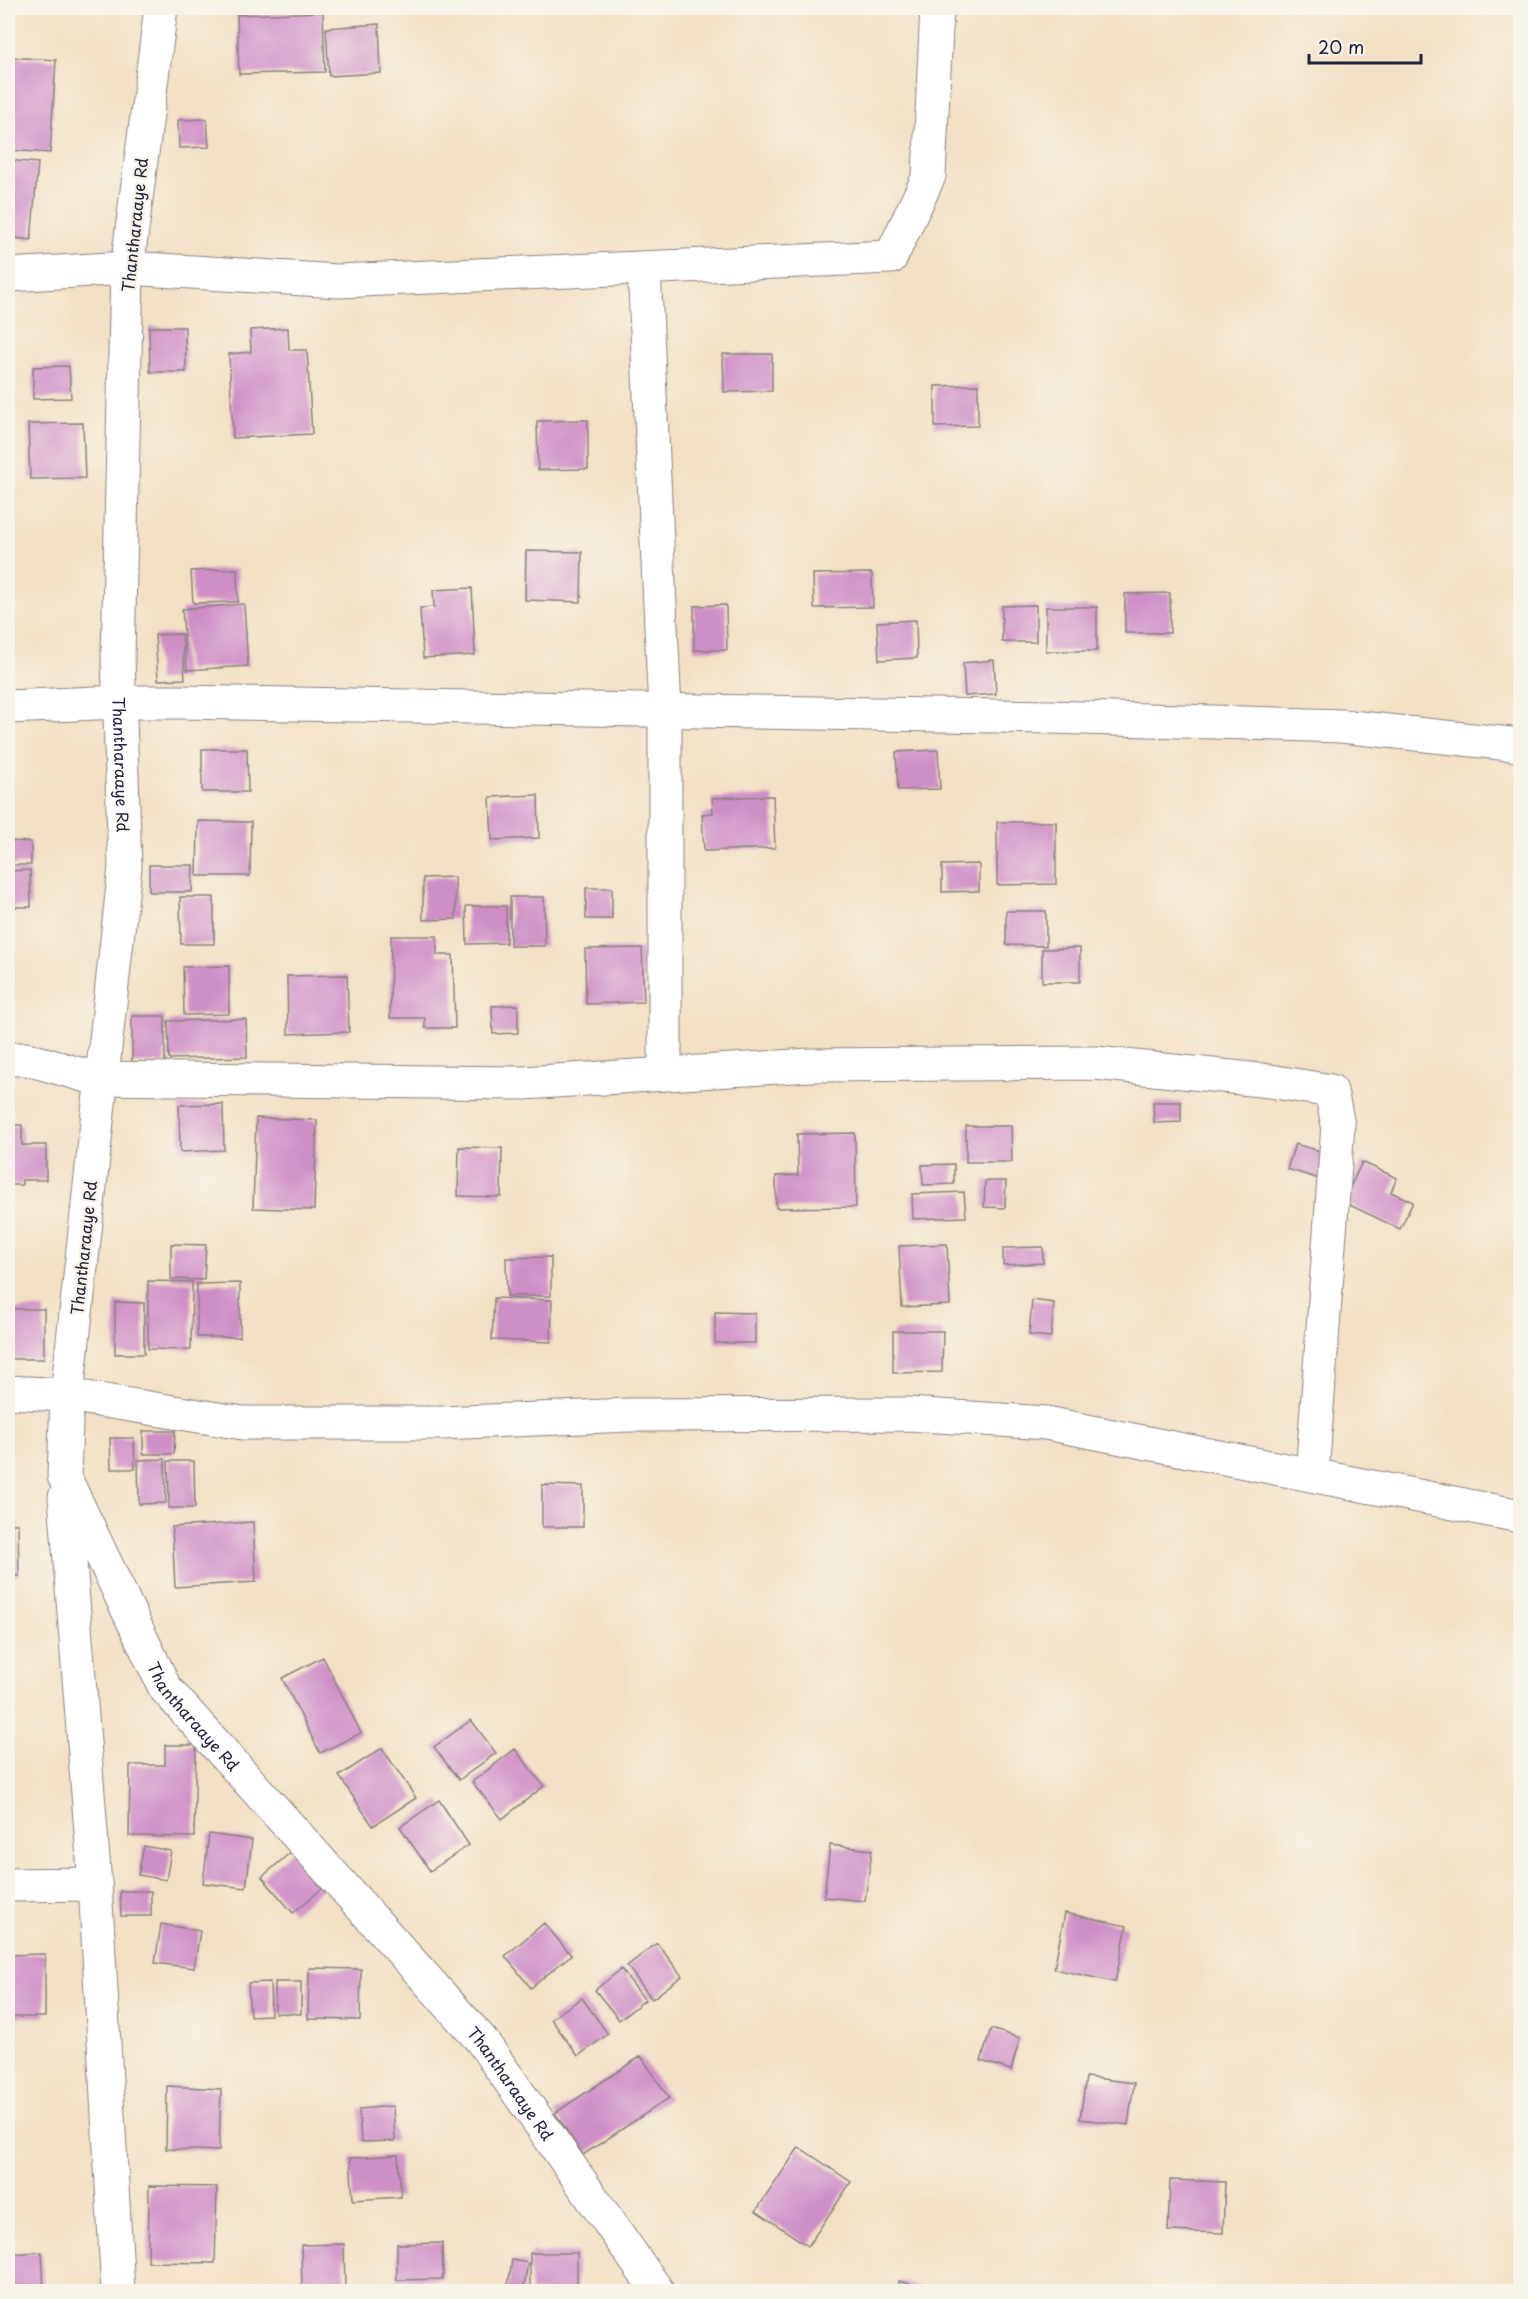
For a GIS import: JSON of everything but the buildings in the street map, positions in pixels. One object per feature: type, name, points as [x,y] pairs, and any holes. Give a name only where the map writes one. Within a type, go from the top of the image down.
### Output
[{"type":"street","name":"Thantharaaye Rd","points":[[161,8],[127,268],[118,657],[125,867],[67,1395],[64,1476],[165,1688],[482,2041],[658,2292]]},
{"type":"street","points":[[8,274],[127,268],[338,281],[891,257],[929,176],[937,8]]},
{"type":"street","points":[[644,268],[665,710],[665,1073]]},
{"type":"street","points":[[8,707],[119,702],[1049,717],[1341,726],[1521,745]]},
{"type":"street","points":[[8,1059],[27,1059],[93,1078],[523,1083],[810,1065],[1096,1063],[1270,1081],[1331,1091],[1338,1125],[1312,1475]]},
{"type":"street","points":[[8,1392],[67,1395],[243,1423],[442,1424],[629,1415],[908,1414],[1046,1424],[1521,1516]]},
{"type":"street","points":[[64,1476],[95,1884],[118,2292]]},
{"type":"street","points":[[8,1885],[95,1884]]}]
